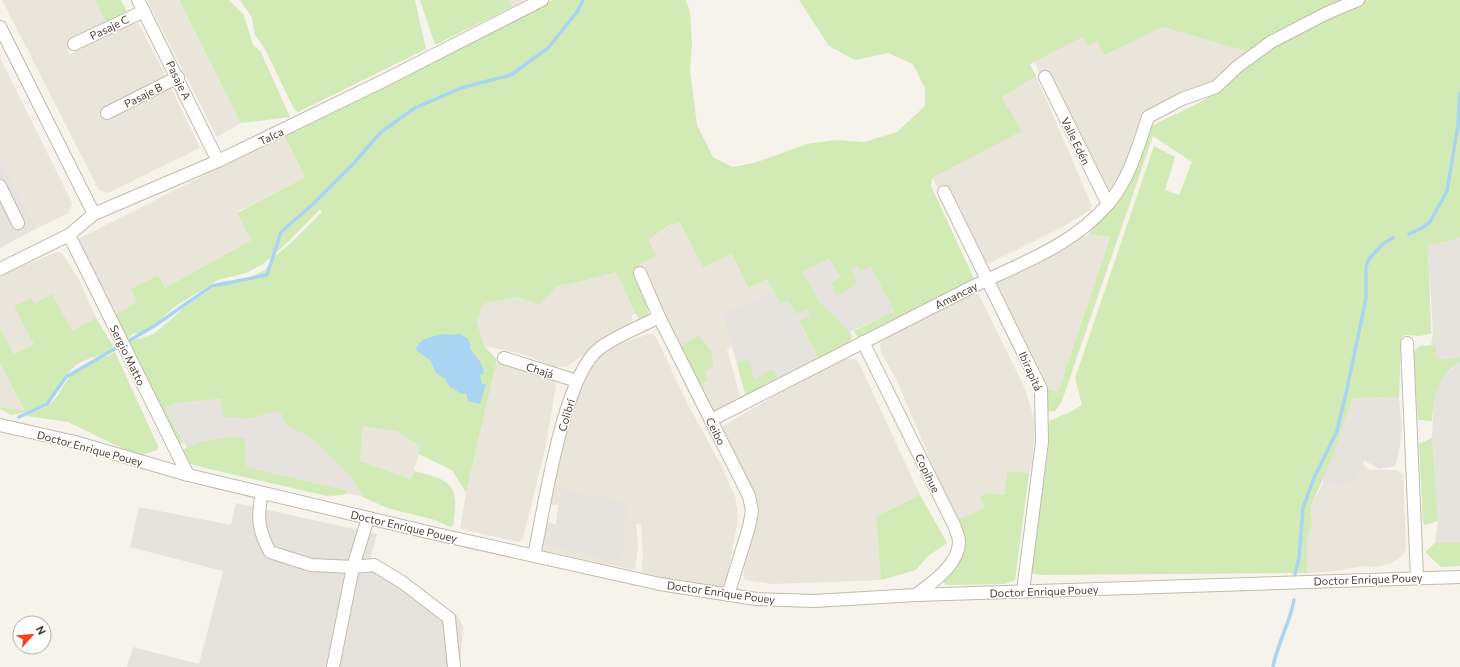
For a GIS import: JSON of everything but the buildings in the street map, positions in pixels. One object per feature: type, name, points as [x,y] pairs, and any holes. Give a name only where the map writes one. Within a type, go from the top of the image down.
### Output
[{"type":"street","name":"Talca","points":[[0,269],[69,235],[94,214],[218,161],[383,81],[542,0]]},
{"type":"street","name":"Amancay","points":[[710,420],[986,280],[1039,255],[1080,232],[1108,204],[1125,180],[1148,117],[1182,100],[1216,87],[1237,67],[1271,42],[1327,13],[1358,0]]},
{"type":"street","name":"Pasaje A","points":[[141,5],[178,77],[218,161]]},
{"type":"street","name":"Pasaje C","points":[[74,44],[141,5]]},
{"type":"street","points":[[0,27],[94,214]]},
{"type":"street","name":"Pasaje B","points":[[107,113],[178,77]]},
{"type":"street","name":"Valle Edén","points":[[1045,77],[1108,204]]},
{"type":"street","points":[[0,186],[18,223]]},
{"type":"street","name":"Ibirapitá","points":[[944,192],[1041,389],[1042,442],[1023,591]]},
{"type":"street","name":"Sergio Matto","points":[[69,235],[188,475]]},
{"type":"street","name":"Ceibo","points":[[640,273],[659,317],[749,496],[752,511],[728,595]]},
{"type":"street","name":"Colibrí","points":[[534,556],[565,411],[587,361],[600,348],[659,317]]},
{"type":"street","name":"Copihue","points":[[863,342],[954,527],[959,542],[955,557],[943,573],[916,595]]},
{"type":"street","points":[[1407,343],[1417,577]]},
{"type":"street","name":"Chajá","points":[[504,358],[577,381]]},
{"type":"street","name":"Doctor Enrique Pouey","points":[[0,425],[75,442],[188,475],[368,518],[660,584],[756,599],[814,601],[1023,591],[1417,577],[1460,577]]},
{"type":"street","points":[[262,493],[258,513],[261,535],[270,552],[311,566],[374,566],[402,582],[449,618],[454,667]]},
{"type":"street","points":[[333,667],[353,567],[368,518]]},
{"type":"shaded area","points":[[2,0],[95,0],[108,27],[67,50],[69,55],[136,19],[166,76],[101,109],[107,120],[171,88],[200,148],[108,193],[99,190]]},
{"type":"shaded area","points":[[147,0],[179,0],[241,123],[217,137]]},
{"type":"shaded area","points":[[509,0],[526,0],[512,7]]},
{"type":"shaded area","points":[[1161,27],[1254,53],[1238,70],[1142,123],[1135,133],[1125,177],[1104,203],[1100,202],[1035,62],[1083,37],[1097,41],[1105,56]]},
{"type":"shaded area","points":[[0,58],[72,203],[69,213],[37,228],[0,160]]},
{"type":"shaded area","points":[[1036,76],[1092,206],[1089,211],[1061,228],[990,263],[984,261],[932,178],[1021,131],[1002,96]]},
{"type":"shaded area","points":[[284,135],[305,177],[237,212],[251,240],[165,288],[158,275],[131,289],[137,302],[110,318],[75,245],[78,239]]},
{"type":"shaded area","points":[[0,160],[37,228],[0,248]]},
{"type":"shaded area","points":[[680,223],[703,267],[732,254],[748,288],[767,279],[774,291],[722,315],[732,346],[727,349],[741,399],[713,414],[673,350],[638,266],[656,256],[649,240],[670,225]]},
{"type":"shaded area","points":[[1089,234],[1110,237],[1058,392],[1036,385],[988,285]]},
{"type":"shaded area","points":[[1460,238],[1460,358],[1437,359],[1436,345],[1431,345],[1433,333],[1428,246]]},
{"type":"shaded area","points":[[57,252],[62,253],[79,280],[96,318],[72,331],[34,344],[14,354],[0,328],[0,275]]},
{"type":"shaded area","points":[[829,259],[840,279],[831,283],[837,296],[852,269],[858,266],[860,272],[871,267],[894,311],[850,332],[820,302],[802,272]]},
{"type":"shaded area","points":[[616,272],[635,313],[631,316],[634,323],[593,348],[566,367],[553,367],[527,355],[484,346],[477,321],[483,304],[517,297],[539,305],[558,286]]},
{"type":"shaded area","points":[[774,291],[781,304],[788,301],[796,315],[806,309],[810,316],[799,322],[819,360],[778,381],[755,379],[747,358],[737,364],[722,314]]},
{"type":"shaded area","points":[[975,293],[979,295],[1025,389],[1035,421],[1032,464],[1029,473],[1007,471],[1006,495],[989,493],[980,496],[984,508],[956,520],[897,381],[881,352],[880,343],[899,329]]},
{"type":"shaded area","points":[[653,334],[657,339],[687,403],[723,469],[736,499],[738,519],[726,583],[721,588],[696,586],[641,572],[643,556],[641,525],[636,524],[638,547],[635,570],[536,549],[539,544],[621,561],[560,489],[558,505],[552,505],[548,502],[567,395],[601,354],[623,343]]},
{"type":"shaded area","points":[[855,359],[859,363],[920,495],[876,517],[881,580],[772,584],[745,580],[743,576],[752,512],[718,429],[836,360]]},
{"type":"shaded area","points":[[497,360],[543,371],[555,381],[556,386],[545,449],[523,539],[519,542],[460,529],[466,493]]},
{"type":"shaded area","points":[[1460,362],[1460,543],[1435,543],[1438,521],[1432,438],[1434,393],[1439,382]]},
{"type":"shaded area","points":[[0,363],[25,411],[0,407]]},
{"type":"shaded area","points":[[1369,397],[1399,398],[1402,429],[1395,466],[1379,469],[1364,460],[1354,483],[1345,485],[1330,485],[1323,483],[1324,472],[1335,451],[1352,399]]},
{"type":"shaded area","points":[[222,399],[251,418],[279,411],[288,427],[311,437],[350,476],[363,497],[347,493],[346,490],[247,467],[245,438],[213,439],[187,447],[165,408],[175,403]]},
{"type":"shaded area","points":[[363,426],[398,432],[421,446],[411,479],[360,461]]},
{"type":"shaded area","points":[[1362,462],[1369,470],[1397,470],[1403,475],[1406,549],[1401,557],[1393,562],[1381,566],[1364,566],[1335,571],[1307,573],[1307,541],[1312,524],[1311,507],[1323,483],[1330,485],[1345,485],[1359,470]]},
{"type":"shaded area","points":[[560,489],[627,502],[621,562],[539,544],[544,522],[556,524]]},
{"type":"shaded area","points":[[236,503],[377,534],[370,559],[457,615],[463,626],[460,667],[127,667],[133,647],[199,664],[223,571],[130,547],[139,507],[231,525]]},
{"type":"green space","points":[[95,0],[121,0],[129,16],[108,27]]},
{"type":"green space","points":[[179,0],[229,0],[244,15],[253,45],[261,52],[290,117],[241,123]]},
{"type":"green space","points":[[240,0],[415,0],[426,49],[298,112],[294,109],[265,49],[255,35],[252,18]]},
{"type":"green space","points":[[420,0],[509,0],[512,7],[435,45]]},
{"type":"green space","points":[[553,0],[686,0],[690,12],[692,43],[690,70],[697,125],[713,157],[732,167],[754,163],[807,144],[836,140],[864,142],[897,132],[925,106],[925,88],[913,64],[888,53],[855,60],[829,46],[799,0],[1460,0],[1460,238],[1428,246],[1431,331],[1433,333],[1420,336],[1405,335],[1401,338],[1399,398],[1369,397],[1352,399],[1335,451],[1311,506],[1312,524],[1307,541],[1307,573],[1041,575],[1030,573],[1047,459],[1049,421],[1082,405],[1075,378],[1154,146],[1175,157],[1165,190],[1179,195],[1192,162],[1153,136],[1062,401],[1055,411],[1043,412],[1036,385],[1058,392],[1110,237],[1089,234],[1131,177],[1147,130],[1155,124],[1203,101],[1263,56],[1162,27],[1104,56],[1097,41],[1088,46],[1083,37],[1030,64],[1036,76],[1002,97],[1022,131],[932,178],[931,186],[974,279],[971,284],[859,340],[854,331],[894,311],[871,267],[860,272],[858,266],[852,269],[857,285],[837,296],[831,283],[840,278],[829,259],[802,272],[820,302],[850,332],[852,337],[849,345],[819,360],[799,321],[810,316],[806,309],[796,315],[788,301],[781,304],[767,279],[748,288],[732,254],[703,267],[680,223],[669,225],[649,240],[656,256],[638,266],[638,281],[647,307],[648,322],[643,323],[635,313],[616,272],[558,286],[539,305],[517,297],[483,304],[477,321],[484,346],[497,360],[466,493],[452,470],[418,454],[420,446],[398,432],[363,426],[360,461],[411,479],[414,471],[427,474],[445,481],[450,486],[454,493],[455,512],[453,525],[450,527],[435,520],[387,508],[363,497],[350,476],[311,437],[288,427],[279,411],[251,418],[224,417],[221,399],[175,403],[165,408],[184,443],[174,447],[128,342],[154,334],[184,308],[213,288],[234,280],[249,278],[265,270],[275,256],[291,243],[322,212],[320,209],[290,240],[263,264],[246,273],[218,280],[177,305],[146,331],[133,334],[122,342],[110,318],[137,302],[131,289],[158,275],[165,288],[251,240],[237,213],[305,177],[284,135]]},
{"type":"green space","points":[[52,294],[72,331],[96,318],[114,348],[104,354],[83,361],[75,366],[68,373],[51,398],[43,405],[33,410],[12,415],[0,409],[0,407],[25,411],[0,363],[0,328],[14,354],[34,344],[14,306],[31,298],[34,304]]},
{"type":"green space","points":[[699,336],[712,352],[713,367],[705,371],[707,381],[691,389],[673,350]]},
{"type":"green space","points":[[1436,345],[1437,359],[1460,358],[1460,362],[1441,380],[1435,395],[1432,421],[1418,420],[1414,360],[1415,350],[1420,346]]},
{"type":"green space","points":[[115,352],[158,446],[157,450],[142,455],[134,454],[68,422],[27,416],[27,413],[48,406],[67,381],[81,367]]},
{"type":"green space","points":[[747,358],[755,379],[773,369],[778,381],[746,398],[737,364]]},
{"type":"green space","points":[[232,437],[245,438],[247,467],[346,490],[347,493],[343,495],[327,496],[205,468],[187,463],[180,452],[198,443]]},
{"type":"green space","points":[[1432,438],[1438,521],[1425,525],[1423,522],[1419,444]]},
{"type":"green space","points":[[1007,471],[1029,473],[1015,580],[1005,584],[945,585],[943,578],[950,572],[956,520],[984,508],[980,496],[989,493],[1005,495]]},
{"type":"green space","points":[[920,495],[947,543],[928,556],[916,570],[881,580],[876,517]]},
{"type":"green space","points":[[1435,543],[1460,543],[1460,566],[1441,567],[1425,552]]},
{"type":"water","points":[[444,334],[459,334],[467,338],[470,343],[470,349],[481,363],[484,373],[480,375],[482,384],[486,384],[480,404],[468,401],[466,393],[462,394],[450,387],[445,379],[435,372],[431,361],[416,350],[420,342],[423,340]]},
{"type":"waterway","points":[[127,342],[154,326],[212,286],[267,275],[281,232],[312,205],[354,163],[381,132],[415,108],[461,88],[511,75],[548,48],[577,12],[583,0]]},
{"type":"waterway","points":[[1409,234],[1430,222],[1447,191],[1458,125],[1460,93]]},
{"type":"waterway","points":[[1295,574],[1299,558],[1303,508],[1314,478],[1337,431],[1347,389],[1366,298],[1366,267],[1369,259],[1383,244],[1393,238]]},
{"type":"waterway","points":[[19,417],[47,404],[66,377],[118,347]]},
{"type":"waterway","points":[[1273,667],[1277,650],[1290,617],[1294,600]]}]
